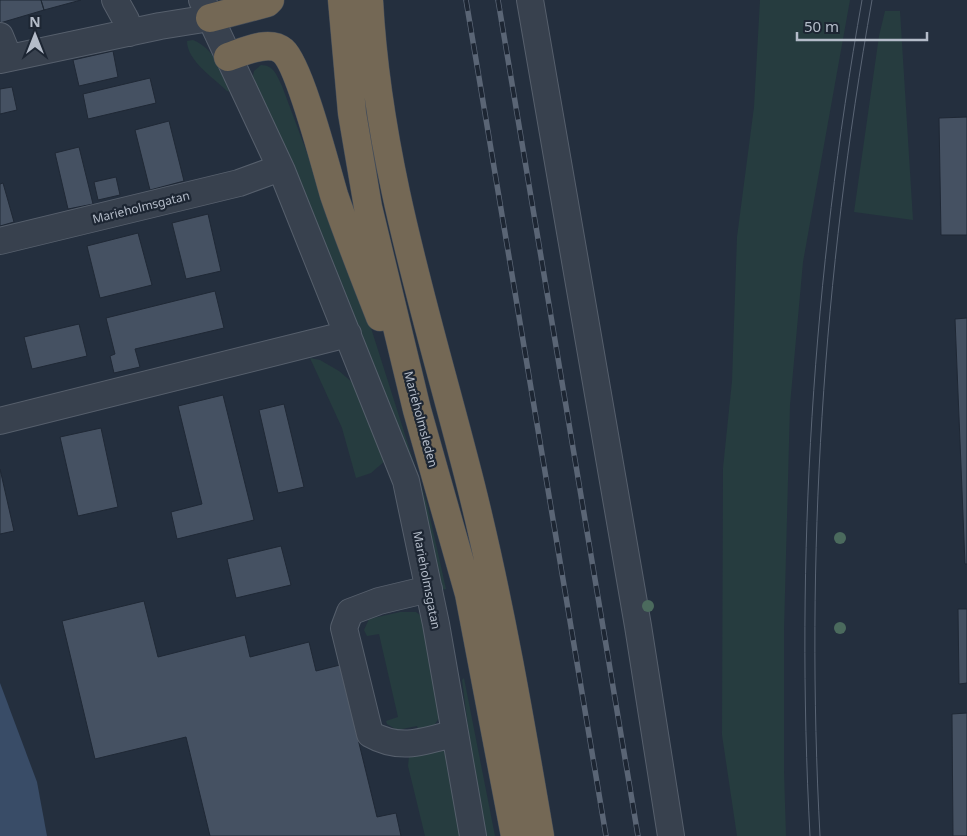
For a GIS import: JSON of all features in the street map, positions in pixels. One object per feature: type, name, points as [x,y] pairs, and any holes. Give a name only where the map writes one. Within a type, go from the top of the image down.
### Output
[{"type":"highway","points":[[206,9],[267,4],[270,0]]},
{"type":"highway","name":"Marieholmsleden","points":[[342,0],[352,113],[367,198],[417,410],[468,594],[515,836]]},
{"type":"highway","points":[[369,0],[380,110],[390,172],[411,264],[484,542],[511,671],[540,836]]},
{"type":"highway","points":[[228,57],[267,46],[277,48],[287,57],[299,82],[338,205],[417,410]]},
{"type":"street","points":[[115,0],[126,20],[129,33]]},
{"type":"street","points":[[530,0],[638,626],[671,836]]},
{"type":"street","points":[[3,51],[129,33],[206,9]]},
{"type":"street","name":"Marieholmsgatan","points":[[206,9],[280,168],[406,480],[429,589],[473,836]]},
{"type":"street","name":"Marieholmsgatan","points":[[0,241],[239,183],[280,168]]},
{"type":"street","points":[[0,421],[348,334]]},
{"type":"street","points":[[429,589],[379,601],[350,612],[344,628],[370,734],[385,742],[416,744],[455,733]]},
{"type":"green space","points":[[760,0],[850,0],[803,262],[790,405],[784,630],[786,836],[737,836],[722,735],[723,468],[732,381],[737,237],[754,107]]},
{"type":"green space","points":[[885,11],[900,11],[913,220],[854,212],[879,36]]},
{"type":"green space","points":[[193,40],[201,44],[212,55],[232,92],[227,91],[196,62],[188,48],[187,41]]},
{"type":"green space","points":[[261,65],[272,69],[282,86],[364,306],[427,504],[446,589],[442,590],[252,80],[254,71]]},
{"type":"green space","points":[[310,358],[320,360],[339,371],[353,383],[386,460],[371,473],[356,478],[342,428]]},
{"type":"green space","points":[[400,612],[416,612],[424,618],[439,718],[433,727],[418,730],[417,726],[397,730],[387,724],[386,721],[398,717],[379,634],[367,636],[364,630],[369,619]]},
{"type":"green space","points":[[464,678],[495,836],[482,836],[462,680]]},
{"type":"green space","points":[[442,750],[445,752],[463,836],[425,836],[408,766],[409,756]]},
{"type":"water","points":[[0,683],[37,782],[47,836],[0,836]]},
{"type":"building","points":[[0,0],[41,0],[44,10],[0,23]]},
{"type":"building","points":[[41,0],[81,0],[44,10]]},
{"type":"building","points":[[113,51],[118,77],[79,86],[73,60]]},
{"type":"building","points":[[150,78],[156,103],[88,119],[83,94]]},
{"type":"building","points":[[12,87],[17,110],[0,114],[0,89]]},
{"type":"building","points":[[967,117],[967,235],[941,235],[939,118]]},
{"type":"building","points":[[169,121],[184,181],[150,190],[135,130]]},
{"type":"building","points":[[79,147],[93,204],[68,209],[55,153]]},
{"type":"building","points":[[116,177],[120,195],[98,200],[94,182]]},
{"type":"building","points":[[3,183],[14,222],[0,226],[0,184]]},
{"type":"building","points":[[208,214],[221,271],[186,279],[172,223]]},
{"type":"building","points":[[138,233],[152,285],[100,298],[87,246]]},
{"type":"building","points":[[215,291],[224,328],[135,349],[140,367],[114,373],[110,356],[115,354],[106,318]]},
{"type":"building","points":[[967,318],[967,564],[965,564],[955,319]]},
{"type":"building","points":[[79,324],[87,356],[32,369],[24,337]]},
{"type":"building","points":[[223,395],[254,520],[177,539],[171,512],[202,504],[178,406]]},
{"type":"building","points":[[284,404],[304,487],[278,493],[259,410]]},
{"type":"building","points":[[101,428],[118,507],[78,516],[60,437]]},
{"type":"building","points":[[0,469],[14,531],[0,534]]},
{"type":"building","points":[[281,546],[291,585],[236,598],[227,559]]},
{"type":"building","points":[[144,601],[158,657],[245,635],[250,657],[309,642],[316,671],[340,665],[377,817],[396,813],[401,836],[210,836],[186,737],[95,759],[62,621]]},
{"type":"building","points":[[958,609],[967,609],[967,683],[959,684]]},
{"type":"building","points":[[967,713],[967,836],[953,836],[952,714]]},
{"type":"tram line","points":[[810,836],[805,626],[807,521],[812,417],[820,312],[831,208],[862,0]]},
{"type":"tram line","points":[[820,836],[815,626],[817,521],[822,417],[841,207],[855,103],[872,0]]},
{"type":"railway","points":[[466,0],[606,836]]},
{"type":"railway","points":[[498,0],[638,836]]}]
